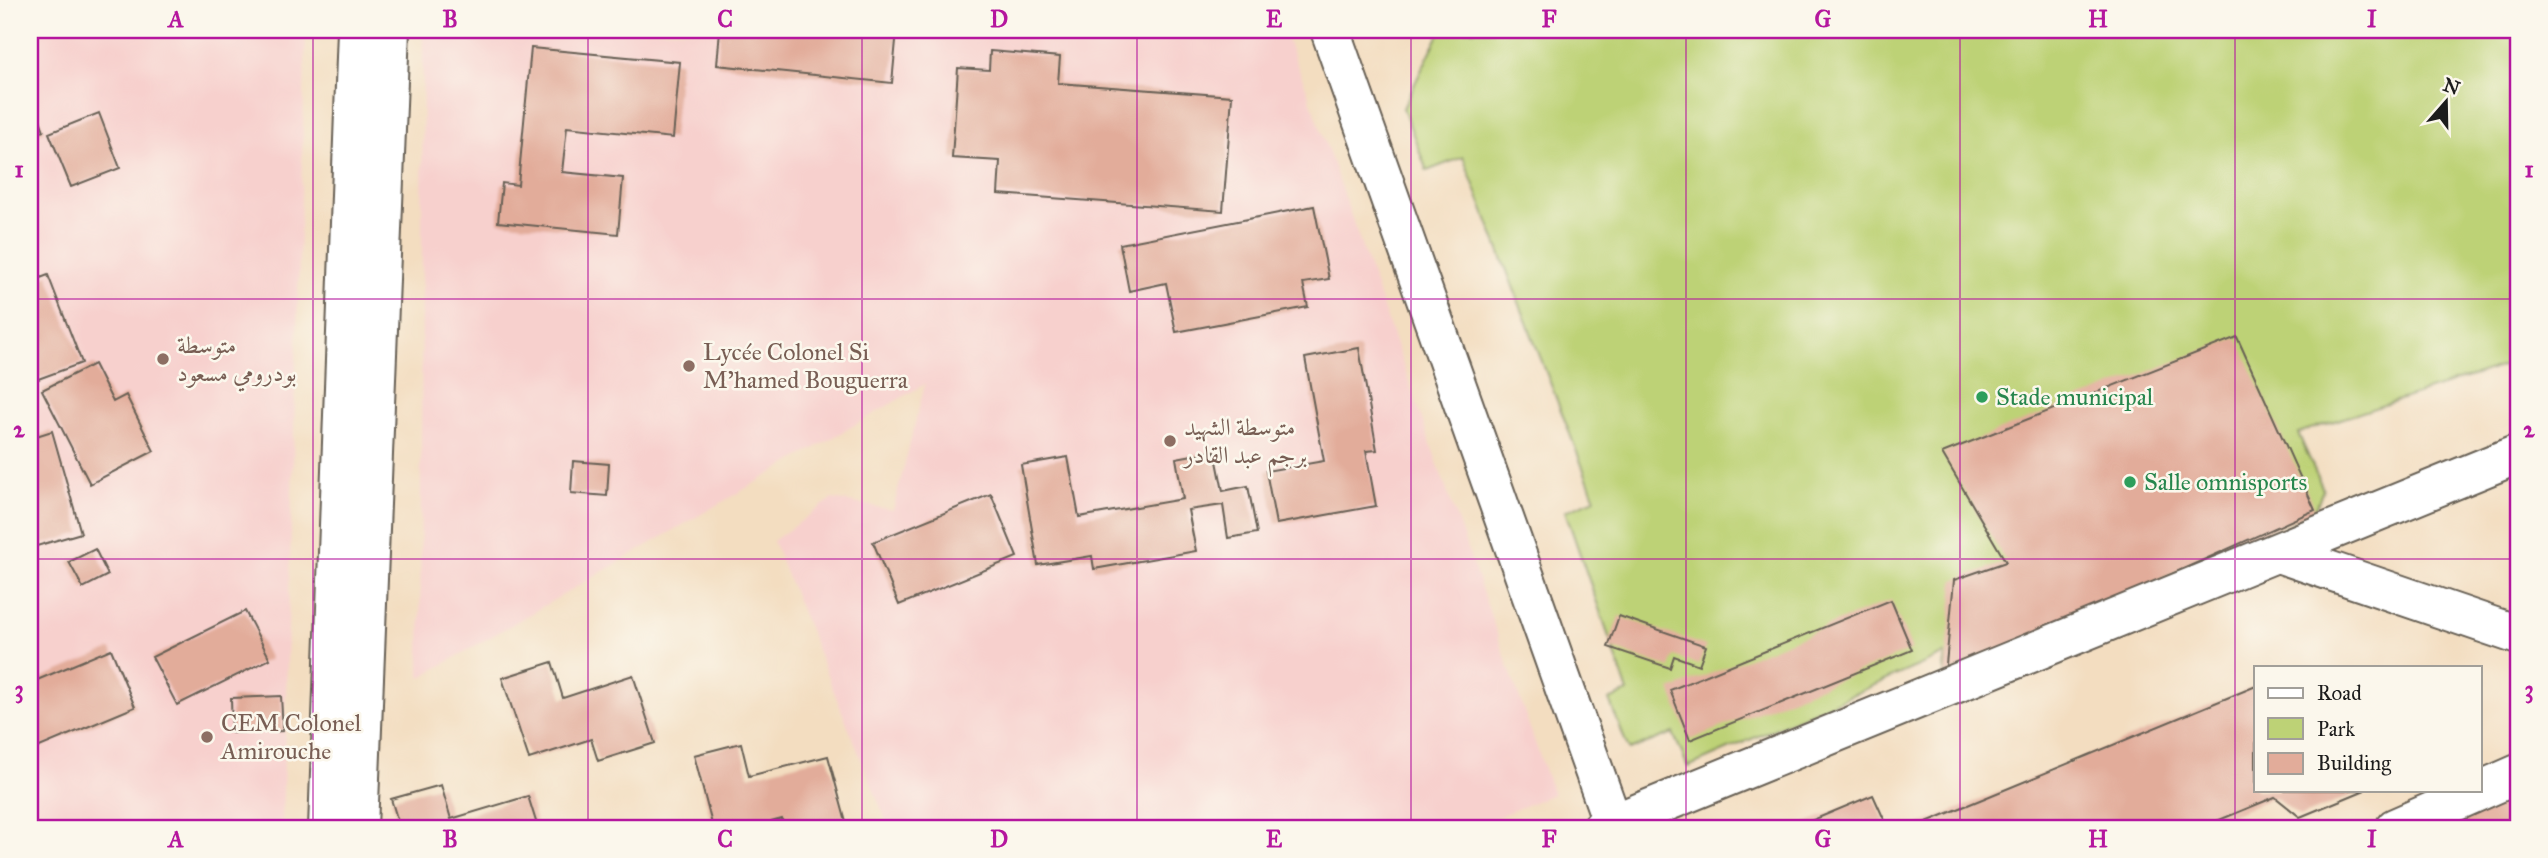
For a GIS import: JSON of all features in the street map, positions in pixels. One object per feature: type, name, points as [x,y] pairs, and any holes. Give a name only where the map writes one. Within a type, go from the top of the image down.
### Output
[{"type":"street","points":[[328,828],[357,30]]},
{"type":"street","points":[[358,828],[390,30]]},
{"type":"street","points":[[1330,30],[1608,826],[2518,454]]},
{"type":"street","points":[[2278,553],[2518,635]]},
{"type":"street","points":[[2482,790],[2518,774]]},
{"type":"street","points":[[2395,828],[2477,792]]},
{"type":"shaded area","name":"متوسطة بودرومي مسعود","points":[[30,30],[306,30],[282,828],[30,828]]},
{"type":"shaded area","points":[[423,30],[1283,30],[1306,87],[1553,794],[1471,828],[889,828],[773,541],[832,499],[893,510],[925,384],[420,678]]},
{"type":"green space","name":"Stade municipal","points":[[1441,30],[2518,30],[2518,361],[2298,433],[2323,489],[2315,510],[1944,675],[1945,654],[1688,767],[1673,733],[1629,750],[1609,700],[1628,692],[1565,511],[1595,499],[1463,157],[1427,171],[1403,108]]},
{"type":"building","points":[[720,30],[897,30],[892,83],[717,65]]},
{"type":"building","points":[[531,48],[680,62],[673,138],[567,127],[562,172],[623,178],[618,234],[498,222],[502,183],[518,185]]},
{"type":"building","points":[[990,51],[1060,57],[1058,83],[1232,96],[1223,211],[998,194],[1000,161],[952,158],[958,68],[989,70]]},
{"type":"building","points":[[30,93],[44,131],[30,136]]},
{"type":"building","points":[[99,113],[120,168],[71,187],[49,133]]},
{"type":"building","points":[[1314,206],[1329,279],[1303,283],[1308,307],[1176,332],[1166,283],[1129,291],[1120,244]]},
{"type":"building","points":[[48,275],[82,363],[30,382],[30,282]]},
{"type":"building","name":"Salle omnisports","points":[[2237,337],[2315,510],[1945,675],[1954,580],[2006,562],[1942,453]]},
{"type":"building","points":[[1359,348],[1377,450],[1366,451],[1376,506],[1276,524],[1266,471],[1324,461],[1305,358]]},
{"type":"building","points":[[94,364],[113,402],[126,395],[154,451],[90,484],[42,390]]},
{"type":"building","points":[[52,431],[81,533],[30,548],[30,438]]},
{"type":"building","points":[[1215,451],[1223,491],[1248,486],[1257,533],[1228,538],[1223,505],[1188,510],[1196,551],[1094,569],[1092,556],[1038,565],[1021,465],[1068,457],[1079,517],[1183,499],[1176,458]]},
{"type":"building","points":[[573,461],[609,464],[607,496],[571,493]]},
{"type":"building","points":[[991,494],[1017,557],[899,605],[873,542]]},
{"type":"building","points":[[95,549],[108,575],[83,588],[69,562]]},
{"type":"building","points":[[1891,600],[1912,650],[1690,740],[1670,690]]},
{"type":"building","points":[[245,611],[270,659],[177,705],[152,657]]},
{"type":"building","points":[[1619,616],[1706,646],[1699,665],[1674,656],[1670,668],[1608,647]]},
{"type":"building","points":[[111,649],[135,707],[30,751],[30,683]]},
{"type":"building","points":[[552,662],[563,698],[633,675],[655,743],[598,761],[591,739],[529,759],[502,678]]},
{"type":"building","points":[[2254,687],[2254,792],[2360,792],[2300,817],[2275,797],[2200,828],[1912,828]]},
{"type":"building","points":[[281,696],[283,731],[232,733],[231,698]]},
{"type":"building","points":[[741,743],[749,776],[828,756],[847,826],[785,828],[782,819],[747,828],[713,828],[694,755]]},
{"type":"building","points":[[441,785],[451,819],[528,796],[538,828],[400,828],[391,799]]},
{"type":"building","points":[[2518,790],[2518,828],[2423,828]]},
{"type":"building","points":[[1873,795],[1888,828],[1794,828]]},
{"type":"place","name":"متوسطة بودرومي مسعود","points":[[163,359]]},
{"type":"place","name":"Lycée Colonel Si M'hamed Bouguerra","points":[[689,366]]},
{"type":"place","name":"Stade municipal","points":[[1982,397]]},
{"type":"place","name":"متوسطة الشهيد برجم عبد القادر","points":[[1170,441]]},
{"type":"place","name":"Salle omnisports","points":[[2130,482]]},
{"type":"place","name":"CEM Colonel Amirouche","points":[[207,737]]}]
